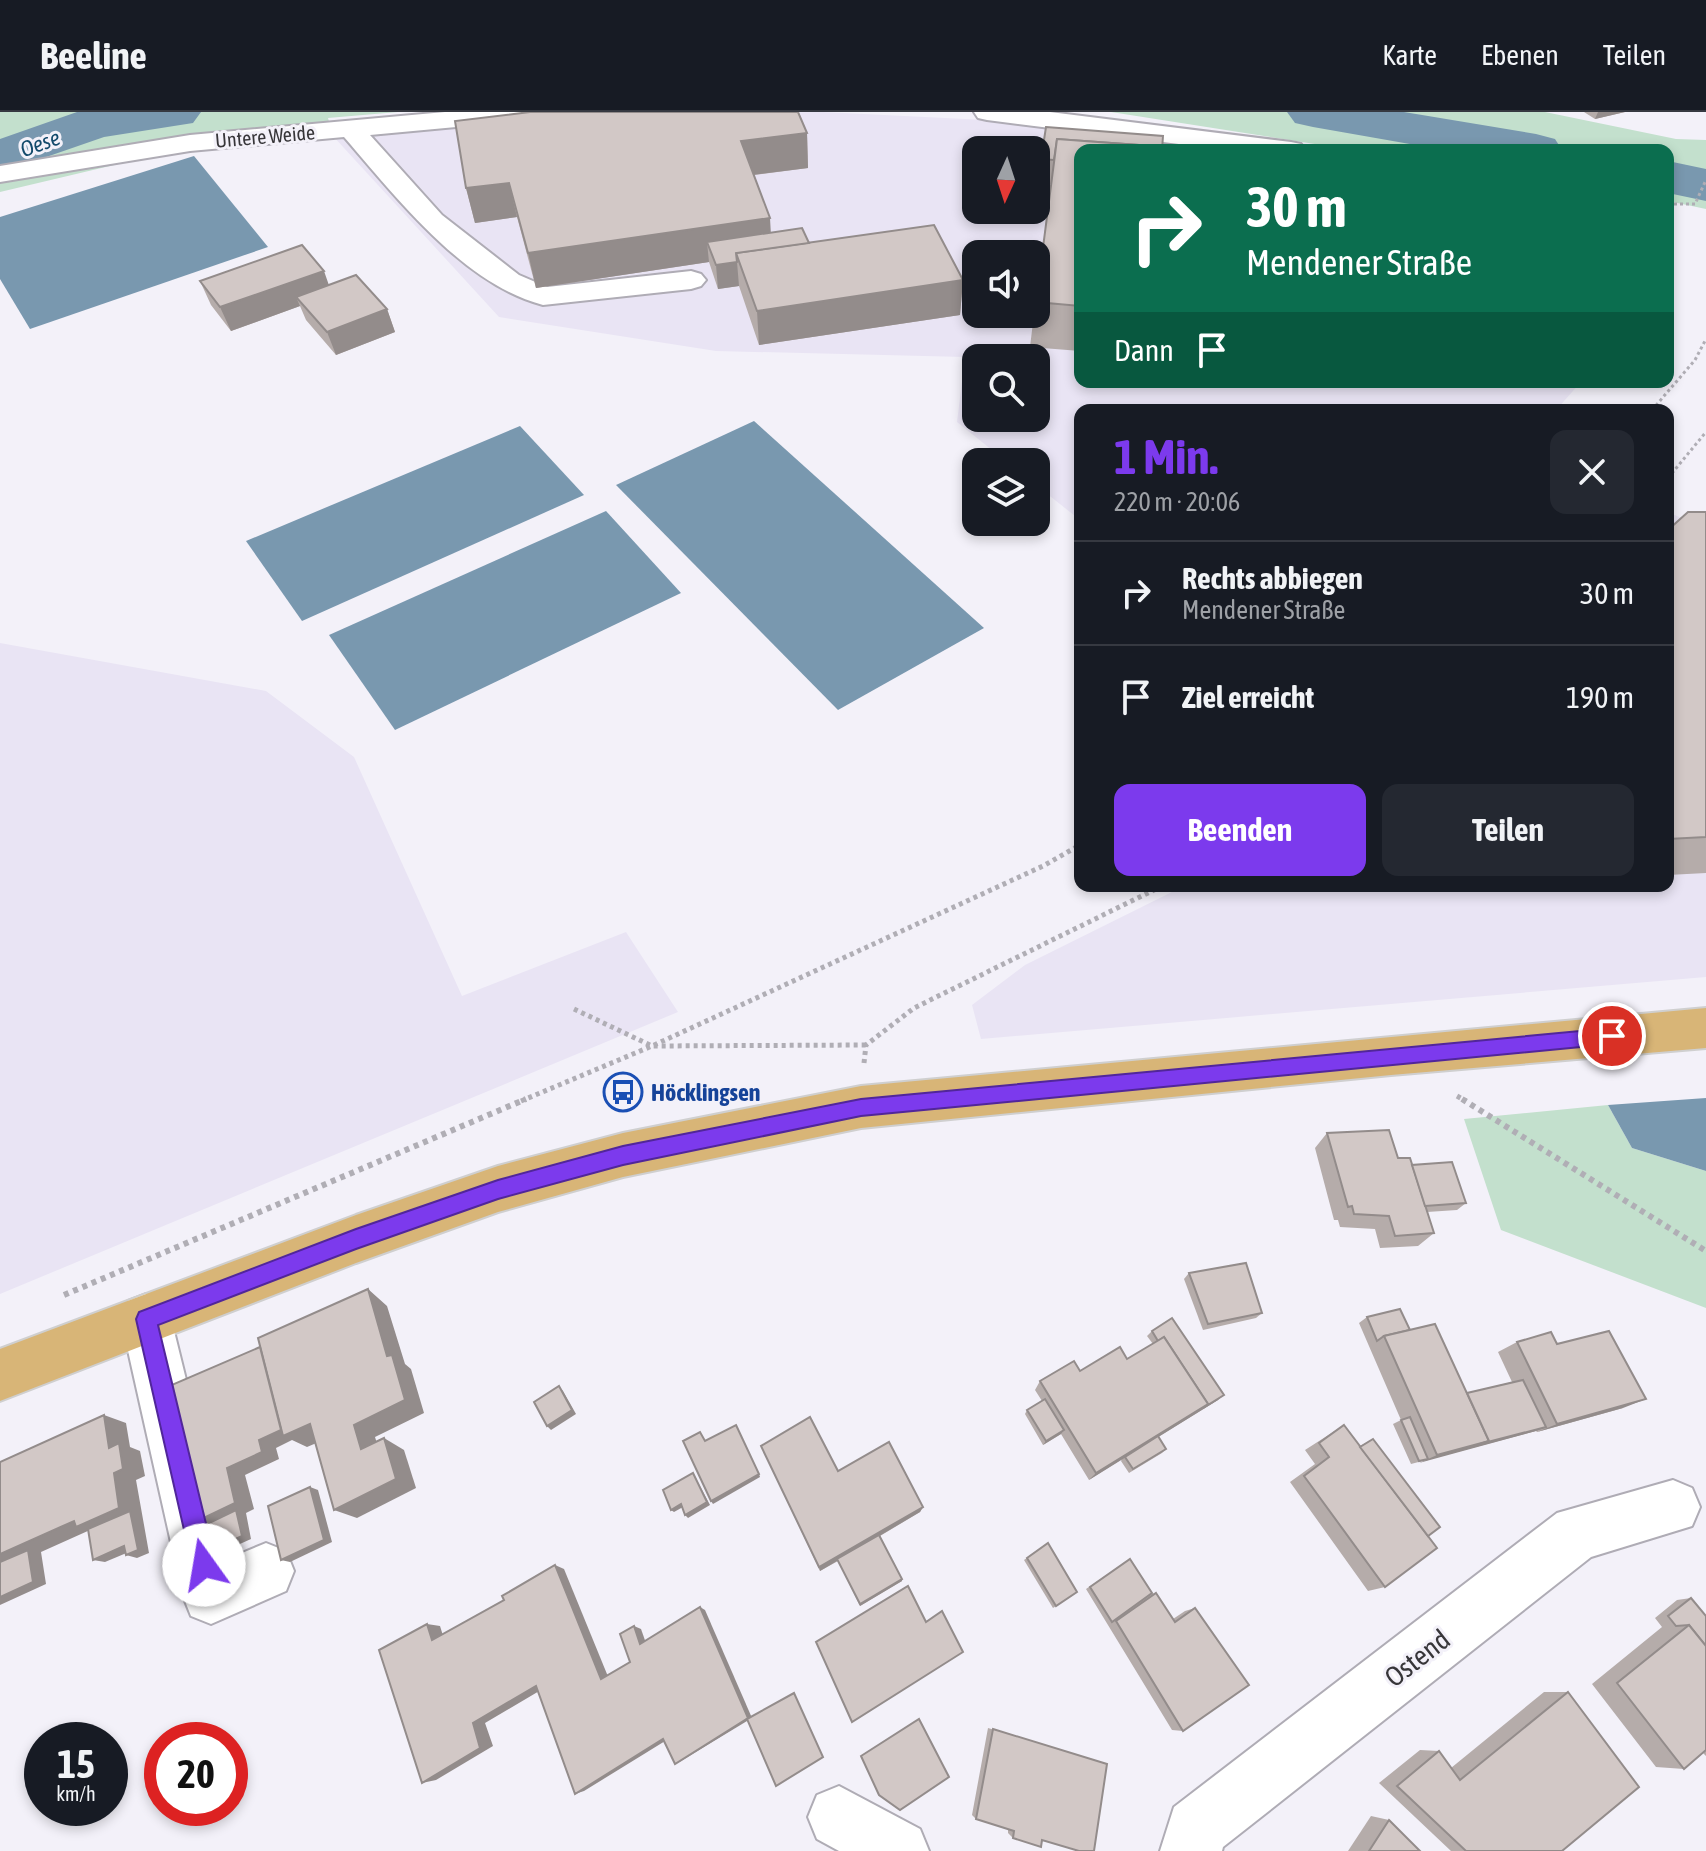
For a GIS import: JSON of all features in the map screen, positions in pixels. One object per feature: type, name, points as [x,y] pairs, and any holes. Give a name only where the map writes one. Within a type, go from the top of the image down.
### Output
[{"type":"main road","points":[[0,1375],[356,1239],[498,1189],[623,1155],[861,1107],[1391,1055],[1706,1028]]},
{"type":"street","name":"Untere Weide","points":[[0,174],[190,143],[532,112]]},
{"type":"street","points":[[987,112],[1243,144]]},
{"type":"street","points":[[350,128],[432,221],[509,281],[520,286],[543,296],[691,280]]},
{"type":"street","points":[[146,1319],[211,1596],[266,1571]]},
{"type":"street","name":"Ostend","points":[[1191,1851],[1196,1829],[1577,1533],[1673,1507]]},
{"type":"street","points":[[839,1817],[898,1851]]},
{"type":"path","points":[[1674,204],[1695,204],[1706,180]]},
{"type":"path","points":[[1674,384],[1695,360],[1706,339]]},
{"type":"path","points":[[1657,404],[1671,388]]},
{"type":"path","points":[[1674,471],[1706,432]]},
{"type":"path","points":[[58,1297],[652,1046],[1043,866],[1074,848]]},
{"type":"path","points":[[574,1009],[652,1046],[866,1045],[914,1008],[1150,892]]},
{"type":"path","points":[[861,1107],[866,1045]]},
{"type":"path","points":[[1391,1055],[1706,1251]]},
{"type":"shaded area","points":[[823,112],[1006,121],[1176,144],[1074,144],[1074,388],[1576,388],[1561,404],[1074,404],[1074,515],[1050,496],[1050,448],[990,448],[970,432],[1050,432],[1050,344],[962,344],[962,357],[716,351],[499,317],[333,136],[649,113]]},
{"type":"shaded area","points":[[962,381],[962,426],[957,422]]},
{"type":"shaded area","points":[[1674,515],[1706,529],[1706,977],[981,1039],[972,1005],[1025,965],[1172,892],[1674,892]]},
{"type":"shaded area","points":[[0,643],[266,691],[354,757],[462,996],[626,932],[678,1012],[0,1294]]},
{"type":"green space","points":[[0,112],[398,112],[328,118],[333,136],[169,152],[0,192]]},
{"type":"green space","points":[[1111,112],[1545,112],[1676,139],[1706,140],[1706,209],[1674,202],[1674,144],[1315,144]]},
{"type":"green space","points":[[1608,1105],[1632,1148],[1706,1171],[1706,1308],[1501,1230],[1464,1119]]},
{"type":"water","points":[[194,156],[268,247],[30,329],[0,279],[0,217]]},
{"type":"water","points":[[754,421],[984,628],[838,710],[616,485]]},
{"type":"water","points":[[520,426],[584,495],[302,621],[246,541]]},
{"type":"water","points":[[606,511],[681,593],[395,730],[329,635]]},
{"type":"water","points":[[1706,1098],[1706,1171],[1632,1148],[1608,1105]]},
{"type":"building","points":[[530,112],[798,112],[807,133],[741,141],[770,218],[528,253],[509,183],[466,188],[455,121]]},
{"type":"building","points":[[1046,127],[1163,136],[1162,144],[1057,139],[1054,160],[1050,160],[1050,136],[1045,136]]},
{"type":"building","points":[[1057,139],[1125,144],[1074,144],[1074,305],[1050,303],[1050,240],[1044,240],[1046,224],[1050,224],[1050,193]]},
{"type":"building","points":[[934,225],[962,280],[757,311],[736,253]]},
{"type":"building","points":[[802,228],[809,243],[736,253],[737,262],[716,265],[707,242]]},
{"type":"building","points":[[302,245],[324,271],[220,307],[200,281]]},
{"type":"building","points":[[356,275],[387,309],[327,332],[296,297]]},
{"type":"building","points":[[1688,512],[1706,512],[1706,837],[1674,839],[1674,525]]},
{"type":"building","points":[[1389,1130],[1398,1158],[1410,1158],[1434,1233],[1395,1236],[1389,1216],[1354,1214],[1352,1206],[1348,1207],[1327,1133]]},
{"type":"building","points":[[1452,1162],[1466,1203],[1425,1206],[1412,1165]]},
{"type":"building","points":[[1246,1263],[1262,1313],[1208,1324],[1189,1273]]},
{"type":"building","points":[[368,1289],[387,1356],[392,1355],[405,1400],[354,1425],[361,1449],[384,1438],[396,1479],[334,1510],[310,1424],[283,1436],[258,1338]]},
{"type":"building","points":[[1400,1309],[1410,1330],[1384,1336],[1377,1341],[1367,1317]]},
{"type":"building","points":[[1172,1318],[1224,1395],[1203,1408],[1208,1404],[1164,1337],[1158,1341],[1152,1331]]},
{"type":"building","points":[[1435,1324],[1489,1441],[1437,1455],[1384,1336]]},
{"type":"building","points":[[1609,1331],[1646,1399],[1557,1424],[1517,1342],[1551,1332],[1557,1344]]},
{"type":"building","points":[[1164,1337],[1208,1404],[1096,1473],[1040,1381],[1074,1361],[1080,1371],[1120,1347],[1127,1359]]},
{"type":"building","points":[[260,1347],[281,1430],[259,1440],[262,1452],[227,1468],[235,1503],[187,1526],[160,1390]]},
{"type":"building","points":[[1523,1380],[1546,1427],[1480,1444],[1489,1441],[1467,1393]]},
{"type":"building","points":[[559,1386],[572,1410],[547,1426],[534,1402]]},
{"type":"building","points":[[1045,1399],[1064,1430],[1046,1441],[1027,1410]]},
{"type":"building","points":[[104,1415],[109,1448],[119,1443],[123,1469],[114,1473],[119,1508],[76,1527],[74,1521],[0,1554],[0,1462]]},
{"type":"building","points":[[810,1417],[838,1471],[889,1442],[923,1507],[819,1567],[761,1446]]},
{"type":"building","points":[[1410,1417],[1428,1459],[1419,1461],[1401,1420]]},
{"type":"building","points":[[736,1425],[759,1474],[711,1501],[683,1441],[700,1432],[705,1441]]},
{"type":"building","points":[[1344,1425],[1437,1548],[1385,1587],[1304,1476],[1329,1457],[1319,1443]]},
{"type":"building","points":[[1158,1436],[1166,1449],[1133,1469],[1125,1457]]},
{"type":"building","points":[[1373,1439],[1440,1527],[1428,1536],[1360,1447]]},
{"type":"building","points":[[693,1473],[707,1502],[685,1515],[681,1504],[671,1510],[663,1490]]},
{"type":"building","points":[[310,1487],[324,1540],[281,1560],[268,1506]]},
{"type":"building","points":[[236,1510],[242,1536],[212,1550],[208,1530],[202,1533],[201,1527]]},
{"type":"building","points":[[130,1511],[138,1550],[126,1555],[124,1546],[93,1560],[88,1529]]},
{"type":"building","points":[[879,1535],[902,1579],[860,1604],[837,1559]]},
{"type":"building","points":[[1048,1543],[1077,1592],[1056,1606],[1027,1558]]},
{"type":"building","points":[[28,1550],[33,1582],[0,1597],[0,1562]]},
{"type":"building","points":[[1130,1559],[1152,1593],[1112,1622],[1090,1587]]},
{"type":"building","points":[[555,1565],[601,1679],[630,1662],[620,1634],[634,1626],[640,1644],[700,1607],[748,1718],[675,1764],[663,1739],[575,1794],[536,1686],[473,1723],[480,1748],[422,1783],[379,1650],[427,1624],[432,1640],[504,1600],[502,1596]]},
{"type":"building","points":[[908,1586],[926,1622],[942,1611],[963,1652],[852,1722],[816,1642]]},
{"type":"building","points":[[1156,1593],[1175,1622],[1195,1608],[1249,1685],[1183,1731],[1116,1621]]},
{"type":"building","points":[[1691,1598],[1706,1616],[1706,1646],[1689,1625],[1676,1626],[1668,1616]]},
{"type":"building","points":[[1689,1625],[1706,1646],[1706,1750],[1684,1769],[1617,1683]]},
{"type":"building","points":[[1568,1692],[1639,1787],[1562,1851],[1466,1851],[1397,1786],[1439,1751],[1460,1780]]},
{"type":"building","points":[[794,1693],[823,1757],[776,1786],[747,1719]]},
{"type":"building","points":[[919,1719],[949,1777],[900,1810],[879,1795],[861,1756]]},
{"type":"building","points":[[993,1729],[1107,1764],[1094,1851],[1079,1851],[1042,1840],[1041,1847],[1013,1838],[1014,1831],[976,1819]]},
{"type":"building","points":[[1389,1820],[1420,1851],[1369,1851]]},
{"type":"waterway","name":"Oese","points":[[0,157],[95,123],[175,112]]},
{"type":"waterway","name":"Oese","points":[[1313,112],[1501,144]]},
{"type":"waterway","name":"Oese","points":[[1674,178],[1706,185]]},
{"type":"place","name":"Höcklingsen","points":[[623,1092]]},
{"type":"route","points":[[204,1565],[146,1319],[356,1239],[498,1189],[623,1155],[861,1107],[1612,1036]]}]
